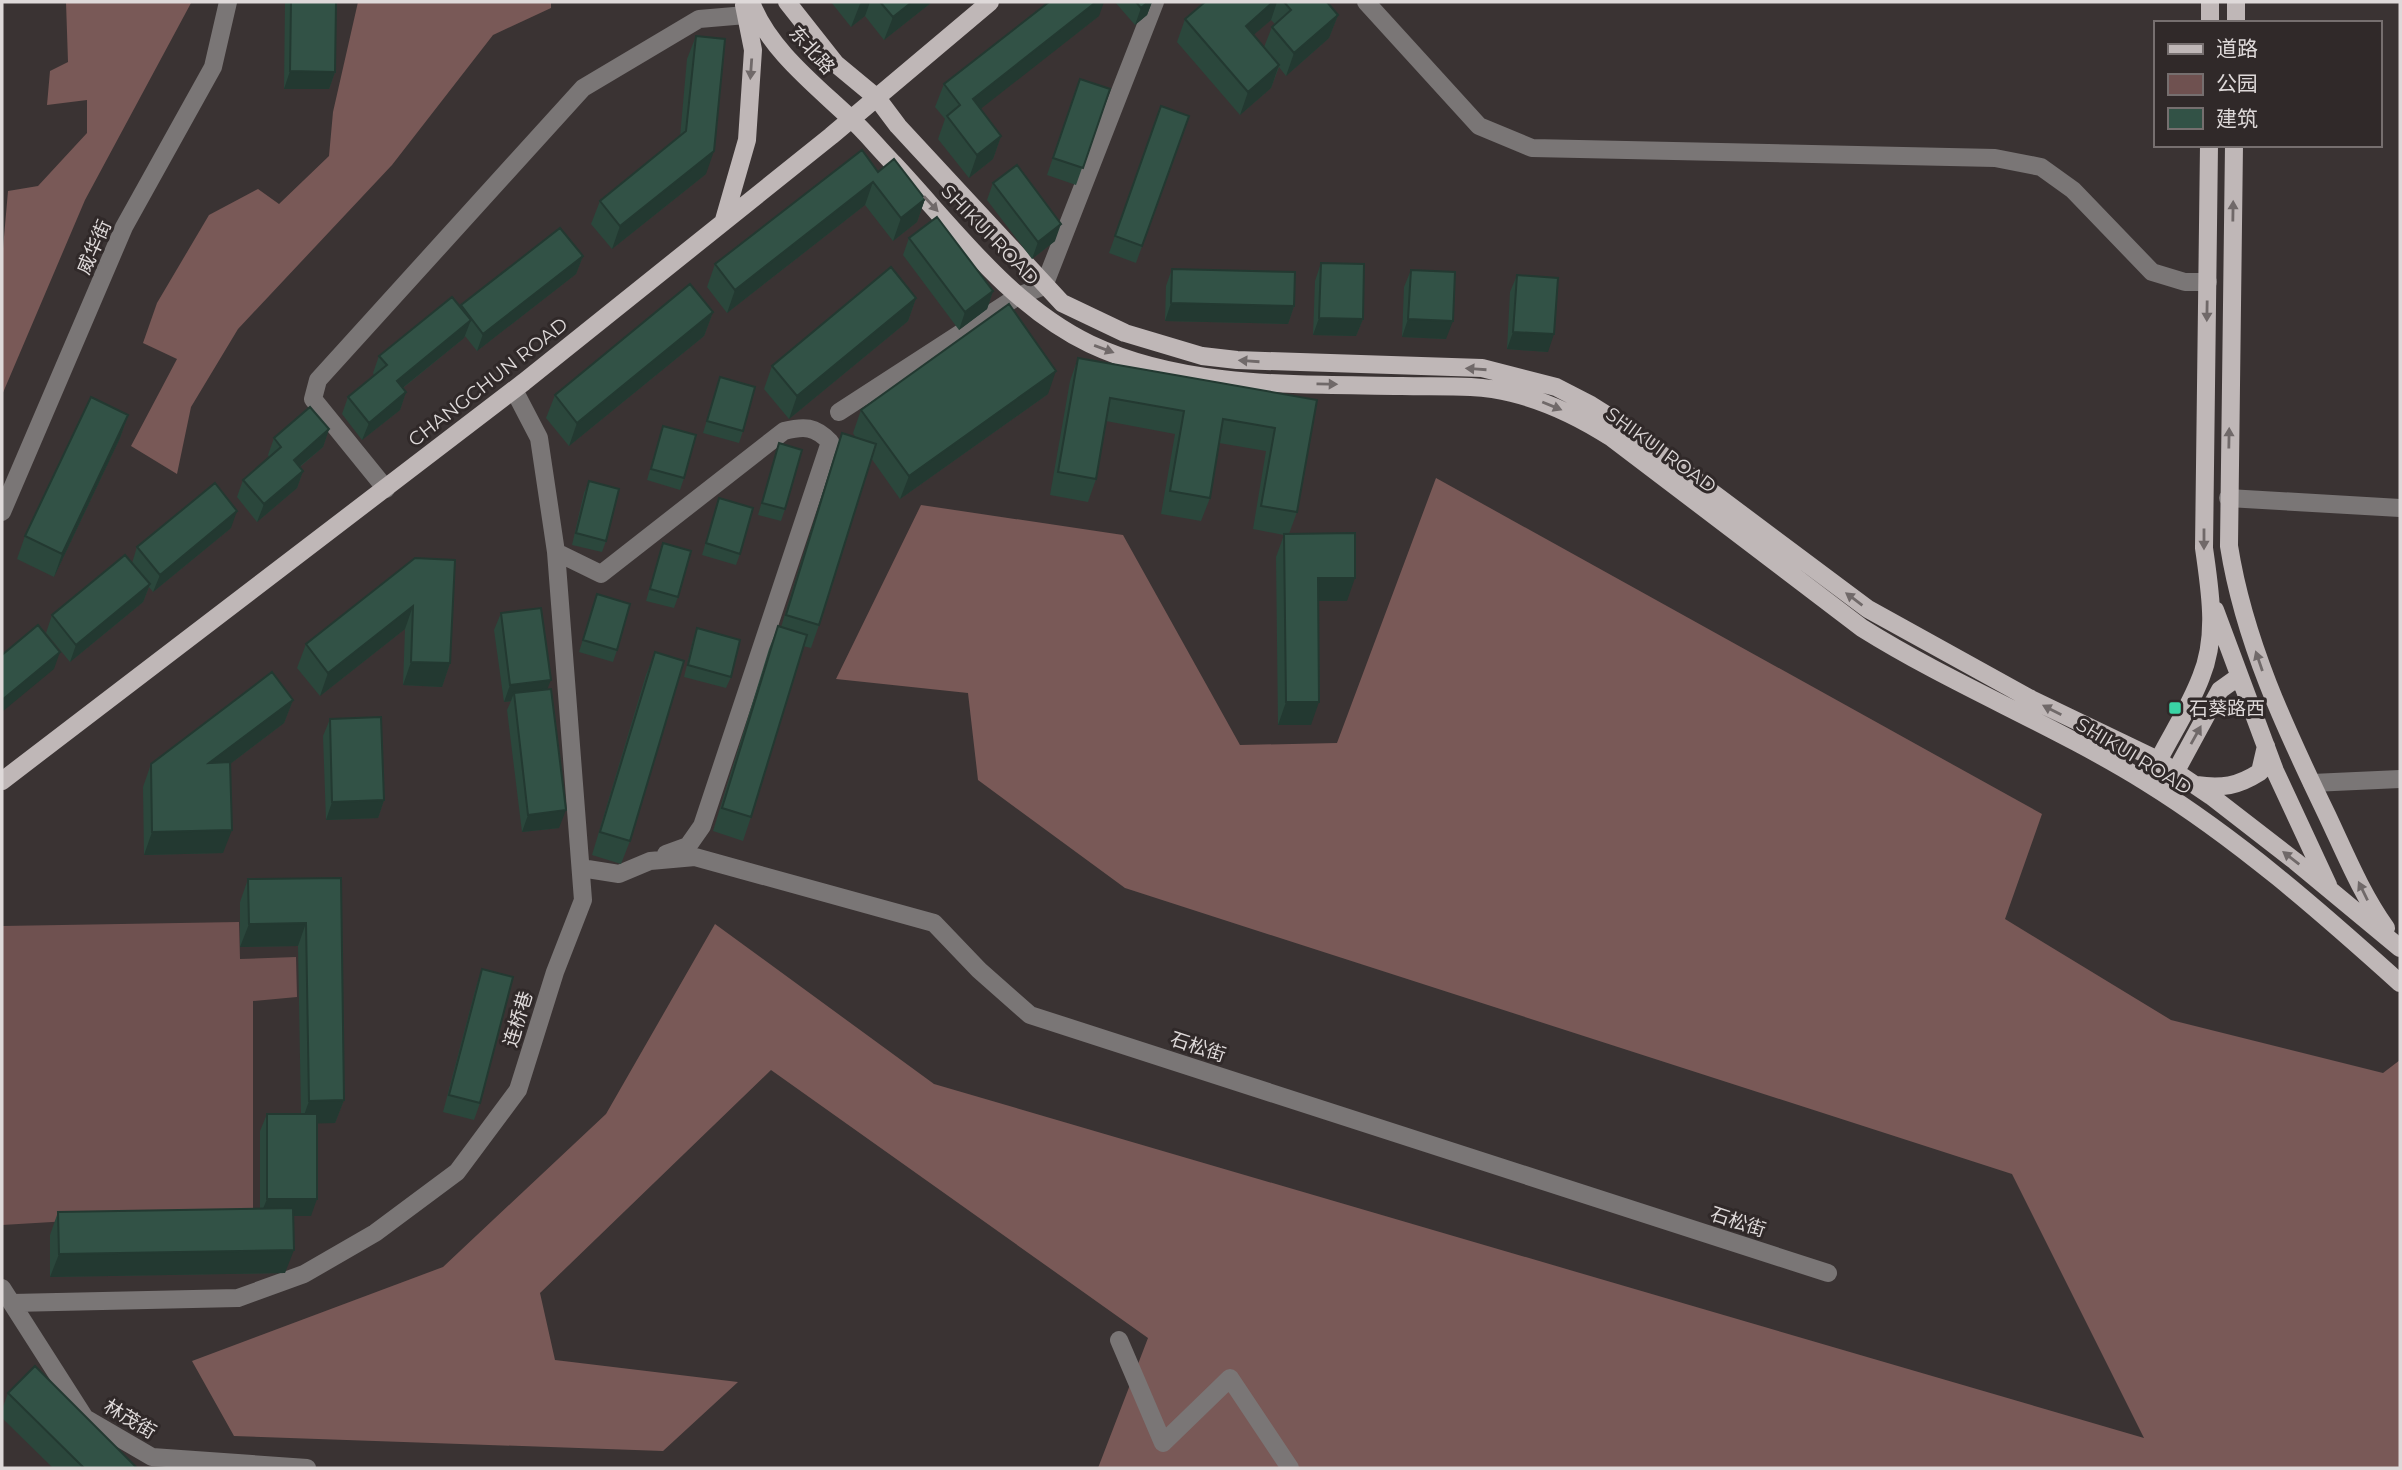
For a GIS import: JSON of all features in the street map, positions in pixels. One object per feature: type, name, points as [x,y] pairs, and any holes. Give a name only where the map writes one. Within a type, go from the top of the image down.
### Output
[{"type":"main road","name":"东北路","points":[[787,2],[836,64],[877,98]]},
{"type":"main road","name":"CHANGCHUN ROAD","points":[[2,780],[514,390],[877,98],[989,2]]},
{"type":"main road","points":[[2210,2],[2210,21]]},
{"type":"main road","points":[[2236,2],[2236,21]]},
{"type":"main road","name":"东北路","points":[[747,6],[806,77],[851,118]]},
{"type":"main road","points":[[724,220],[747,140],[753,50],[747,6]]},
{"type":"main road","name":"SHIKUI ROAD","points":[[877,98],[898,126],[1044,286],[1062,303],[1084,316],[1163,346],[1202,356],[1315,365],[1482,368],[1556,387],[1618,422],[1868,609],[2031,699],[2158,760],[2331,891],[2400,948]]},
{"type":"main road","name":"SHIKUI ROAD","points":[[851,118],[1018,296],[1091,344],[1193,374],[1317,384],[1479,387],[1544,402],[1579,417],[1612,438],[1862,628],[2163,794],[2308,900],[2400,983]]},
{"type":"main road","points":[[2209,147],[2204,548],[2212,600],[2266,746],[2331,891],[2367,953]]},
{"type":"main road","points":[[2234,147],[2228,498],[2229,546],[2237,597],[2264,675],[2312,783],[2370,905],[2400,948]]},
{"type":"main road","points":[[2147,783],[2202,676],[2210,639],[2212,600]]},
{"type":"main road","points":[[2163,794],[2220,690],[2234,681],[2242,684]]},
{"type":"main road","points":[[2194,785],[2217,788],[2241,784],[2260,772],[2266,746]]},
{"type":"street","name":"威华街","points":[[2,512],[124,227],[213,67],[228,2]]},
{"type":"street","points":[[839,412],[1018,296],[1044,286],[1155,2]]},
{"type":"street","points":[[1366,2],[1479,126],[1532,148],[1995,158],[2041,167],[2073,190],[2152,272],[2185,282],[2208,282]]},
{"type":"street","points":[[386,489],[313,399],[318,380],[583,88],[699,19],[747,6]]},
{"type":"street","name":"连桥巷","points":[[7,1296],[237,1298],[316,1267],[375,1233],[457,1172],[518,1090],[555,972],[583,900],[556,552],[539,439],[514,390]]},
{"type":"street","points":[[556,552],[601,574],[784,430],[803,426],[820,431],[830,442],[702,826],[688,846],[650,861]]},
{"type":"street","points":[[2228,498],[2400,508]]},
{"type":"street","points":[[2312,783],[2400,779]]},
{"type":"street","name":"石松街","points":[[580,868],[619,874],[650,861],[695,858],[934,923],[979,970],[1030,1015],[1828,1273]]},
{"type":"street","name":"林茂街","points":[[7,1296],[85,1418],[152,1457],[307,1468]]},
{"type":"street","points":[[1119,1340],[1163,1443],[1230,1378],[1290,1468]]},
{"type":"green space","points":[[239,922],[240,959],[296,957],[297,997],[253,1001],[253,1210],[2,1225],[2,926]]},
{"type":"shaded area","points":[[66,2],[191,3],[85,200],[2,395],[2,260],[8,191],[38,186],[87,133],[87,100],[47,105],[50,71],[68,62]]},
{"type":"shaded area","points":[[358,2],[551,2],[551,8],[493,35],[392,165],[238,329],[191,407],[177,474],[131,446],[177,359],[143,343],[157,303],[209,215],[258,189],[279,204],[329,156],[333,112]]},
{"type":"shaded area","points":[[1436,478],[2042,814],[2005,919],[2171,1020],[2383,1073],[2400,1060],[2400,1468],[1098,1468],[1148,1338],[771,1070],[540,1293],[555,1360],[738,1382],[663,1451],[234,1436],[192,1361],[443,1267],[606,1114],[715,924],[934,1084],[2144,1438],[2012,1174],[1125,888],[978,780],[968,693],[836,679],[921,505],[1123,535],[1240,745],[1337,743]]},
{"type":"building","points":[[291,2],[336,2],[335,72],[290,71]]},
{"type":"building","points":[[880,2],[912,2],[893,17]]},
{"type":"building","points":[[1049,2],[1096,2],[973,99],[1001,136],[977,155],[947,116],[960,105],[944,84]]},
{"type":"building","points":[[1136,2],[1148,2],[1141,8]]},
{"type":"building","points":[[1205,2],[1273,2],[1246,26],[1279,65],[1248,92],[1185,19]]},
{"type":"building","points":[[1284,2],[1327,2],[1338,15],[1294,53],[1272,27],[1291,10]]},
{"type":"building","points":[[696,36],[725,39],[714,151],[620,226],[600,201],[686,131]]},
{"type":"building","points":[[1080,79],[1110,89],[1083,168],[1053,158]]},
{"type":"building","points":[[1161,106],[1189,116],[1142,246],[1115,236]]},
{"type":"building","points":[[862,150],[878,172],[894,159],[925,199],[901,218],[873,182],[735,290],[715,264]]},
{"type":"building","points":[[1017,165],[1061,224],[1038,242],[993,183]]},
{"type":"building","points":[[937,217],[993,291],[965,312],[909,238]]},
{"type":"building","points":[[560,228],[583,256],[483,334],[461,305]]},
{"type":"building","points":[[1321,263],[1364,264],[1363,319],[1319,318]]},
{"type":"building","points":[[891,267],[916,298],[797,396],[772,366]]},
{"type":"building","points":[[1172,269],[1295,272],[1294,306],[1171,303]]},
{"type":"building","points":[[1411,270],[1455,272],[1453,321],[1408,319]]},
{"type":"building","points":[[1517,275],[1558,278],[1554,334],[1513,332]]},
{"type":"building","points":[[690,284],[713,312],[577,423],[555,395]]},
{"type":"building","points":[[452,297],[471,320],[397,381],[406,392],[369,423],[348,397],[387,365],[379,356]]},
{"type":"building","points":[[1009,304],[1056,371],[909,476],[861,410]]},
{"type":"building","points":[[1078,358],[1317,400],[1297,512],[1261,506],[1275,428],[1223,419],[1210,498],[1170,491],[1184,411],[1110,398],[1096,479],[1058,472]]},
{"type":"building","points":[[720,377],[755,387],[743,431],[707,421]]},
{"type":"building","points":[[91,397],[128,415],[62,554],[25,536]]},
{"type":"building","points":[[310,407],[329,429],[294,460],[303,471],[264,504],[243,480],[281,447],[274,438]]},
{"type":"building","points":[[663,426],[696,435],[684,478],[651,469]]},
{"type":"building","points":[[842,433],[876,444],[819,625],[786,615]]},
{"type":"building","points":[[779,443],[802,450],[785,509],[762,503]]},
{"type":"building","points":[[589,481],[619,489],[606,541],[576,533]]},
{"type":"building","points":[[215,483],[237,511],[160,575],[137,547]]},
{"type":"building","points":[[719,498],[753,508],[740,554],[706,543]]},
{"type":"building","points":[[1355,533],[1355,578],[1318,578],[1319,702],[1286,702],[1284,534]]},
{"type":"building","points":[[663,543],[691,551],[678,597],[650,589]]},
{"type":"building","points":[[125,555],[150,584],[76,645],[52,615]]},
{"type":"building","points":[[415,558],[455,560],[450,663],[411,662],[413,606],[328,673],[306,644]]},
{"type":"building","points":[[597,594],[630,604],[617,650],[583,640]]},
{"type":"building","points":[[541,608],[551,680],[510,685],[501,613]]},
{"type":"building","points":[[38,625],[60,652],[2,700],[2,655]]},
{"type":"building","points":[[778,626],[807,635],[751,817],[722,808]]},
{"type":"building","points":[[697,628],[740,640],[731,677],[688,665]]},
{"type":"building","points":[[655,652],[684,661],[630,841],[600,832]]},
{"type":"building","points":[[272,672],[293,700],[209,763],[230,762],[232,830],[152,832],[151,764]]},
{"type":"building","points":[[551,689],[566,810],[528,815],[514,693]]},
{"type":"building","points":[[381,717],[384,800],[332,802],[330,719]]},
{"type":"building","points":[[341,878],[344,1100],[309,1101],[306,923],[249,924],[248,879]]},
{"type":"building","points":[[482,969],[513,977],[480,1103],[449,1095]]},
{"type":"building","points":[[267,1114],[317,1114],[317,1199],[267,1199]]},
{"type":"building","points":[[293,1208],[294,1250],[59,1254],[58,1212]]},
{"type":"building","points":[[35,1366],[137,1468],[84,1468],[8,1393]]},
{"type":"place","name":"石葵路西","points":[[2175,708]]}]
